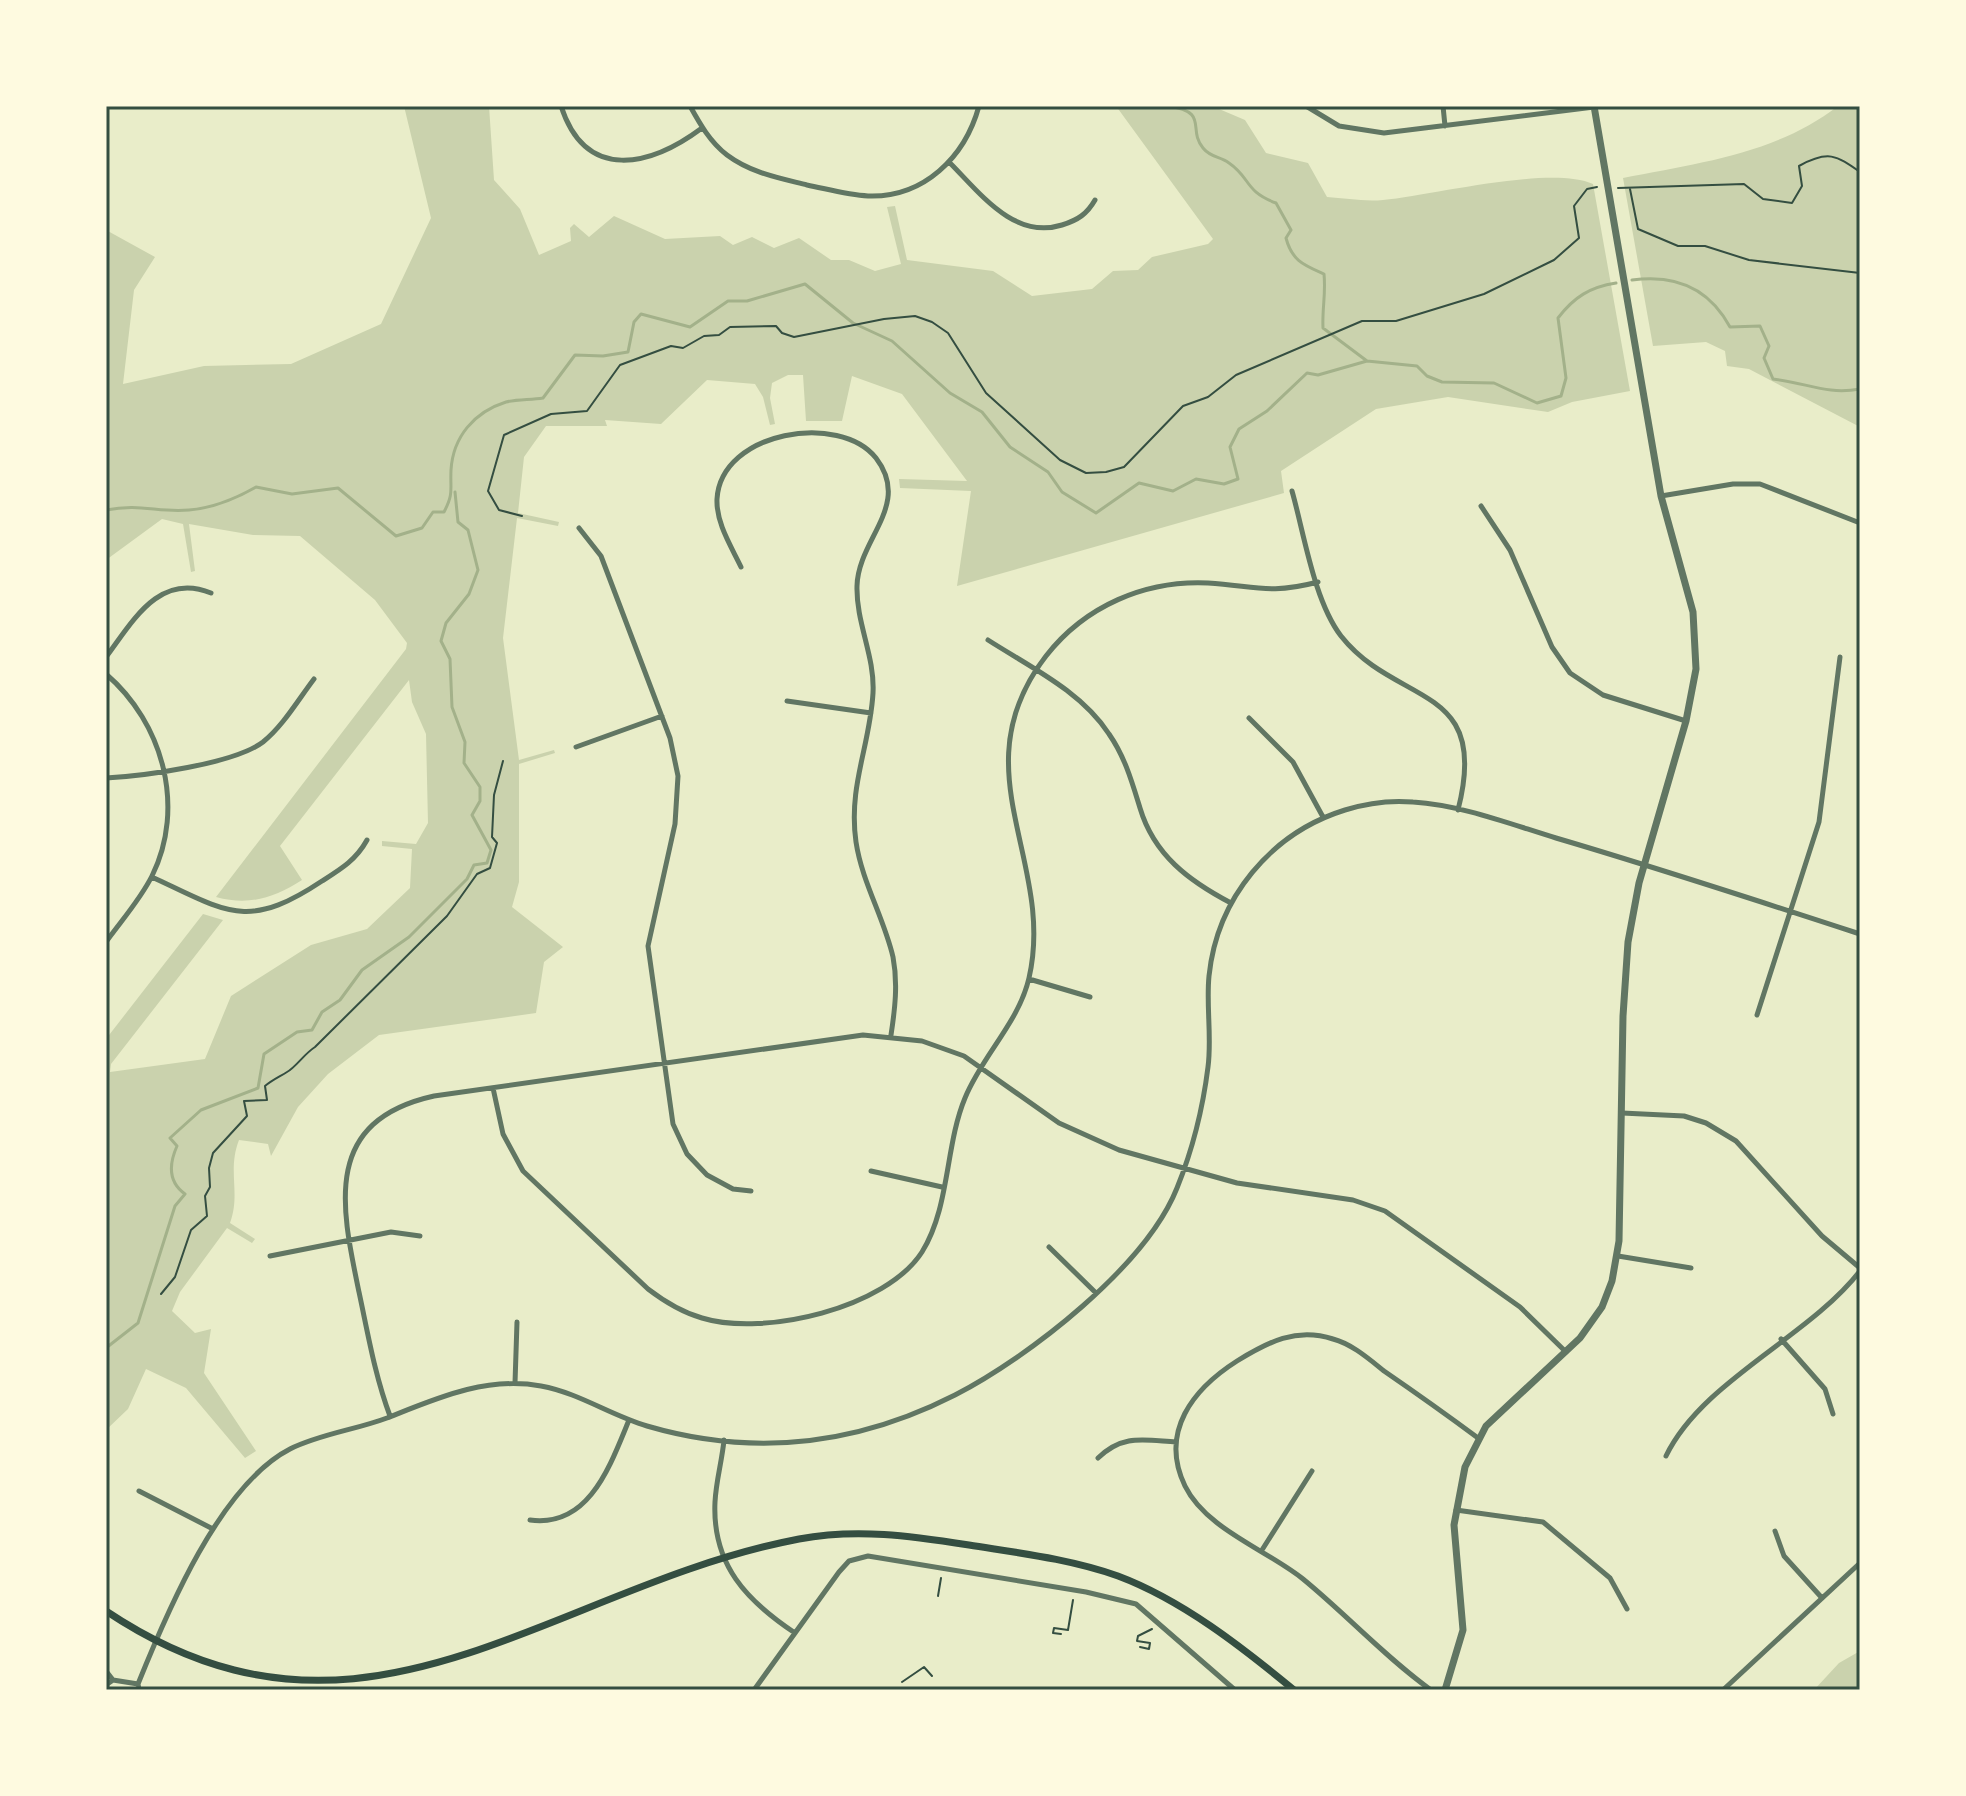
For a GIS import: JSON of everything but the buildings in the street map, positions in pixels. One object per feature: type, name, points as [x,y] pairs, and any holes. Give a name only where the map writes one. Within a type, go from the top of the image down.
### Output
[{"type":"main road","points":[[106,1611],[155,1641],[202,1663],[254,1677],[312,1682],[370,1678],[415,1668],[550,1625],[726,1559],[800,1539],[869,1532],[908,1535],[1079,1565],[1153,1592],[1219,1634],[1294,1690]]},
{"type":"street","points":[[561,106],[572,130],[586,145],[621,160],[660,155],[702,128]]},
{"type":"street","points":[[690,106],[702,128],[727,155],[754,171],[857,195],[905,191],[950,163],[965,142],[979,106]]},
{"type":"street","points":[[1306,106],[1325,119],[1356,131],[1384,133],[1594,107],[1661,496],[1690,596],[1695,627],[1696,669],[1686,721],[1645,864],[1626,958],[1618,1256],[1602,1307],[1566,1352],[1505,1407],[1478,1438],[1465,1467],[1455,1510],[1463,1630],[1454,1670],[1445,1690]]},
{"type":"street","points":[[1443,106],[1445,126]]},
{"type":"street","points":[[950,163],[997,210],[1027,226],[1054,228],[1074,222],[1088,211],[1095,200]]},
{"type":"street","points":[[741,567],[721,525],[717,503],[723,476],[740,453],[771,439],[831,434],[858,442],[876,458],[886,479],[888,507],[861,562],[857,582],[858,606],[872,668],[871,713],[855,779],[853,822],[861,867],[894,961],[896,986],[891,1035]]},
{"type":"street","points":[[1661,496],[1733,484],[1760,484],[1860,523]]},
{"type":"street","points":[[1292,491],[1333,623],[1349,645],[1367,661],[1424,694],[1453,721],[1462,741],[1466,764],[1458,810]]},
{"type":"street","points":[[1481,506],[1510,550],[1552,647],[1570,673],[1603,695],[1686,721]]},
{"type":"street","points":[[579,528],[601,556],[674,754],[679,795],[648,946],[673,1124],[687,1154],[717,1181],[733,1189],[751,1191]]},
{"type":"street","points":[[493,1088],[507,1144],[531,1180],[663,1300],[716,1322],[746,1324],[813,1315],[885,1286],[907,1270],[923,1250],[934,1225],[960,1110],[981,1067],[1012,1018],[1029,979],[1034,910],[1010,804],[1007,765],[1014,718],[1036,670],[1080,622],[1109,603],[1139,591],[1187,582],[1279,591],[1318,582]]},
{"type":"street","points":[[106,657],[144,606],[162,592],[183,586],[211,593]]},
{"type":"street","points":[[988,640],[1077,698],[1109,733],[1128,768],[1147,828],[1166,857],[1191,881],[1231,903]]},
{"type":"street","points":[[1757,1015],[1819,822],[1840,657]]},
{"type":"street","points":[[106,674],[141,713],[159,750],[164,770],[166,826],[152,877],[106,942]]},
{"type":"street","points":[[106,778],[164,770],[252,749],[273,732],[314,679]]},
{"type":"street","points":[[787,701],[871,713]]},
{"type":"street","points":[[576,747],[662,716]]},
{"type":"street","points":[[1249,718],[1293,762],[1323,817]]},
{"type":"street","points":[[106,1671],[113,1680],[139,1687],[155,1641],[213,1529],[236,1493],[266,1463],[311,1440],[458,1391],[515,1383],[571,1393],[629,1420],[676,1434],[724,1440],[827,1441],[896,1421],[957,1394],[1016,1359],[1096,1293],[1157,1222],[1175,1193],[1208,1073],[1212,960],[1231,903],[1272,852],[1323,817],[1356,807],[1389,802],[1418,802],[1458,810],[1645,864],[1860,934]]},
{"type":"street","points":[[152,877],[222,909],[240,913],[266,911],[290,902],[352,861],[367,840]]},
{"type":"street","points":[[1029,979],[1090,997]]},
{"type":"street","points":[[390,1416],[376,1374],[343,1205],[345,1179],[355,1150],[373,1126],[393,1110],[416,1100],[843,1037],[891,1035],[946,1048],[981,1067],[1077,1133],[1119,1150],[1266,1190],[1353,1200],[1385,1211],[1520,1307],[1566,1352]]},
{"type":"street","points":[[1622,1113],[1684,1116],[1706,1123],[1736,1141],[1822,1236],[1860,1269],[1834,1302],[1781,1339],[1678,1430],[1666,1456]]},
{"type":"street","points":[[871,1171],[942,1187]]},
{"type":"street","points":[[270,1256],[402,1231],[420,1236]]},
{"type":"street","points":[[1049,1247],[1096,1293]]},
{"type":"street","points":[[1618,1256],[1691,1268]]},
{"type":"street","points":[[515,1383],[517,1322]]},
{"type":"street","points":[[1431,1690],[1304,1580],[1212,1518],[1194,1501],[1181,1476],[1176,1442],[1187,1405],[1205,1383],[1274,1339],[1303,1334],[1331,1338],[1359,1352],[1478,1438]]},
{"type":"street","points":[[1781,1339],[1825,1389],[1833,1414]]},
{"type":"street","points":[[530,1520],[556,1521],[583,1505],[602,1478],[629,1420]]},
{"type":"street","points":[[724,1440],[715,1511],[726,1559],[743,1591],[757,1607],[795,1633]]},
{"type":"street","points":[[1098,1458],[1113,1443],[1131,1440],[1176,1442]]},
{"type":"street","points":[[1262,1550],[1312,1471]]},
{"type":"street","points":[[139,1491],[213,1529]]},
{"type":"street","points":[[1455,1510],[1543,1522],[1610,1578],[1627,1609]]},
{"type":"street","points":[[1775,1531],[1784,1556],[1822,1598]]},
{"type":"street","points":[[754,1690],[845,1565],[872,1557],[1136,1604],[1235,1690]]},
{"type":"street","points":[[1723,1690],[1860,1563]]},
{"type":"street","points":[[106,1685],[113,1680]]},
{"type":"path","points":[[1608,189],[1744,184],[1763,199],[1792,203],[1802,186],[1799,166],[1819,155],[1848,159],[1860,172]]},
{"type":"path","points":[[522,516],[499,510],[488,491],[504,435],[551,414],[587,411],[620,365],[671,346],[683,348],[704,336],[719,335],[730,327],[742,325],[761,328],[776,326],[782,333],[794,337],[826,328],[859,326],[915,316],[932,322],[948,333],[986,393],[1060,460],[1086,473],[1124,467],[1183,406],[1208,397],[1236,375],[1362,321],[1396,321],[1484,294],[1554,260],[1579,238],[1574,206],[1587,189],[1597,187]]},
{"type":"path","points":[[1629,188],[1638,229],[1678,246],[1705,246],[1749,260],[1860,273]]},
{"type":"path","points":[[161,1294],[175,1277],[191,1230],[207,1216],[205,1196],[210,1187],[209,1168],[213,1153],[247,1116],[244,1101],[267,1100],[265,1086],[277,1076],[290,1071],[302,1055],[315,1047],[447,916],[477,874],[490,868],[497,843],[492,837],[494,795],[503,761]]},
{"type":"path","points":[[938,1596],[941,1578]]},
{"type":"path","points":[[1061,1634],[1053,1633],[1054,1628],[1068,1630],[1073,1600]]},
{"type":"path","points":[[1140,1647],[1149,1649],[1150,1643],[1137,1641],[1138,1636],[1152,1629]]},
{"type":"path","points":[[902,1682],[924,1667],[932,1676]]},
{"type":"green space","points":[[404,106],[489,106],[494,180],[520,209],[539,255],[571,241],[570,228],[574,224],[589,237],[614,216],[665,239],[720,236],[733,245],[752,237],[774,248],[799,238],[831,260],[849,260],[875,271],[901,264],[887,207],[895,206],[907,260],[993,271],[1032,296],[1092,289],[1113,271],[1138,270],[1152,257],[1208,244],[1213,239],[1116,106],[1212,106],[1245,120],[1266,153],[1308,163],[1327,197],[1383,200],[1521,179],[1574,179],[1593,184],[1630,391],[1572,402],[1548,412],[1448,397],[1376,409],[1281,471],[1284,493],[957,586],[971,491],[900,488],[899,479],[967,481],[902,394],[852,376],[842,421],[806,421],[803,375],[788,375],[772,383],[770,398],[775,424],[770,425],[763,397],[755,384],[707,380],[661,424],[605,420],[607,426],[546,426],[524,457],[518,513],[559,522],[558,526],[517,518],[503,638],[519,760],[554,750],[555,753],[519,764],[519,882],[512,907],[563,947],[544,962],[536,1013],[379,1035],[328,1074],[298,1107],[271,1156],[268,1144],[239,1140],[234,1162],[234,1202],[230,1223],[255,1239],[252,1243],[227,1228],[180,1292],[172,1311],[195,1333],[211,1329],[204,1373],[256,1451],[245,1458],[186,1388],[146,1369],[128,1409],[106,1430],[106,1039],[203,914],[223,920],[111,1064],[110,1072],[205,1059],[231,996],[311,945],[367,929],[410,888],[412,849],[382,846],[382,841],[416,844],[428,823],[426,734],[412,702],[409,680],[280,846],[302,880],[261,899],[239,901],[216,897],[406,649],[407,643],[375,600],[300,536],[253,535],[189,524],[195,571],[191,572],[183,524],[162,519],[106,560],[106,230],[155,257],[134,290],[123,384],[204,366],[291,364],[381,324],[431,218]]},
{"type":"green space","points":[[1838,106],[1860,106],[1860,427],[1749,369],[1727,366],[1725,351],[1706,342],[1653,346],[1623,178],[1763,146],[1814,122]]},
{"type":"green space","points":[[1860,1651],[1860,1690],[1814,1690],[1839,1663]]},
{"type":"waterway","points":[[1168,106],[1189,112],[1195,122],[1199,141],[1206,151],[1229,163],[1258,194],[1276,203],[1291,230],[1286,238],[1295,257],[1324,274],[1323,328],[1367,361],[1417,366],[1427,376],[1442,382],[1494,383],[1537,403],[1561,396],[1566,378],[1558,318],[1583,294],[1616,283]]},
{"type":"waterway","points":[[1632,280],[1676,282],[1701,293],[1712,302],[1730,327],[1760,326],[1769,346],[1764,358],[1773,379],[1827,390],[1860,389]]},
{"type":"waterway","points":[[106,510],[129,507],[178,511],[198,509],[224,502],[256,487],[292,494],[338,488],[396,536],[422,528],[433,512],[444,512],[450,496],[456,447],[467,427],[484,412],[506,402],[543,398],[575,355],[603,356],[628,352],[634,322],[641,314],[690,327],[728,301],[747,301],[805,284],[853,323],[892,341],[950,393],[982,412],[1010,447],[1048,472],[1062,492],[1096,513],[1139,483],[1173,491],[1196,479],[1224,484],[1238,479],[1230,447],[1239,429],[1267,411],[1307,373],[1318,375],[1367,361]]},
{"type":"waterway","points":[[106,1348],[138,1323],[175,1206],[185,1194],[173,1178],[172,1159],[177,1146],[170,1138],[201,1110],[258,1088],[264,1054],[297,1032],[312,1030],[322,1012],[340,1000],[362,970],[409,937],[467,879],[474,865],[487,863],[491,850],[472,815],[480,801],[480,787],[464,763],[465,742],[452,707],[450,659],[441,641],[446,623],[469,594],[478,570],[468,530],[458,522],[455,492]]}]
